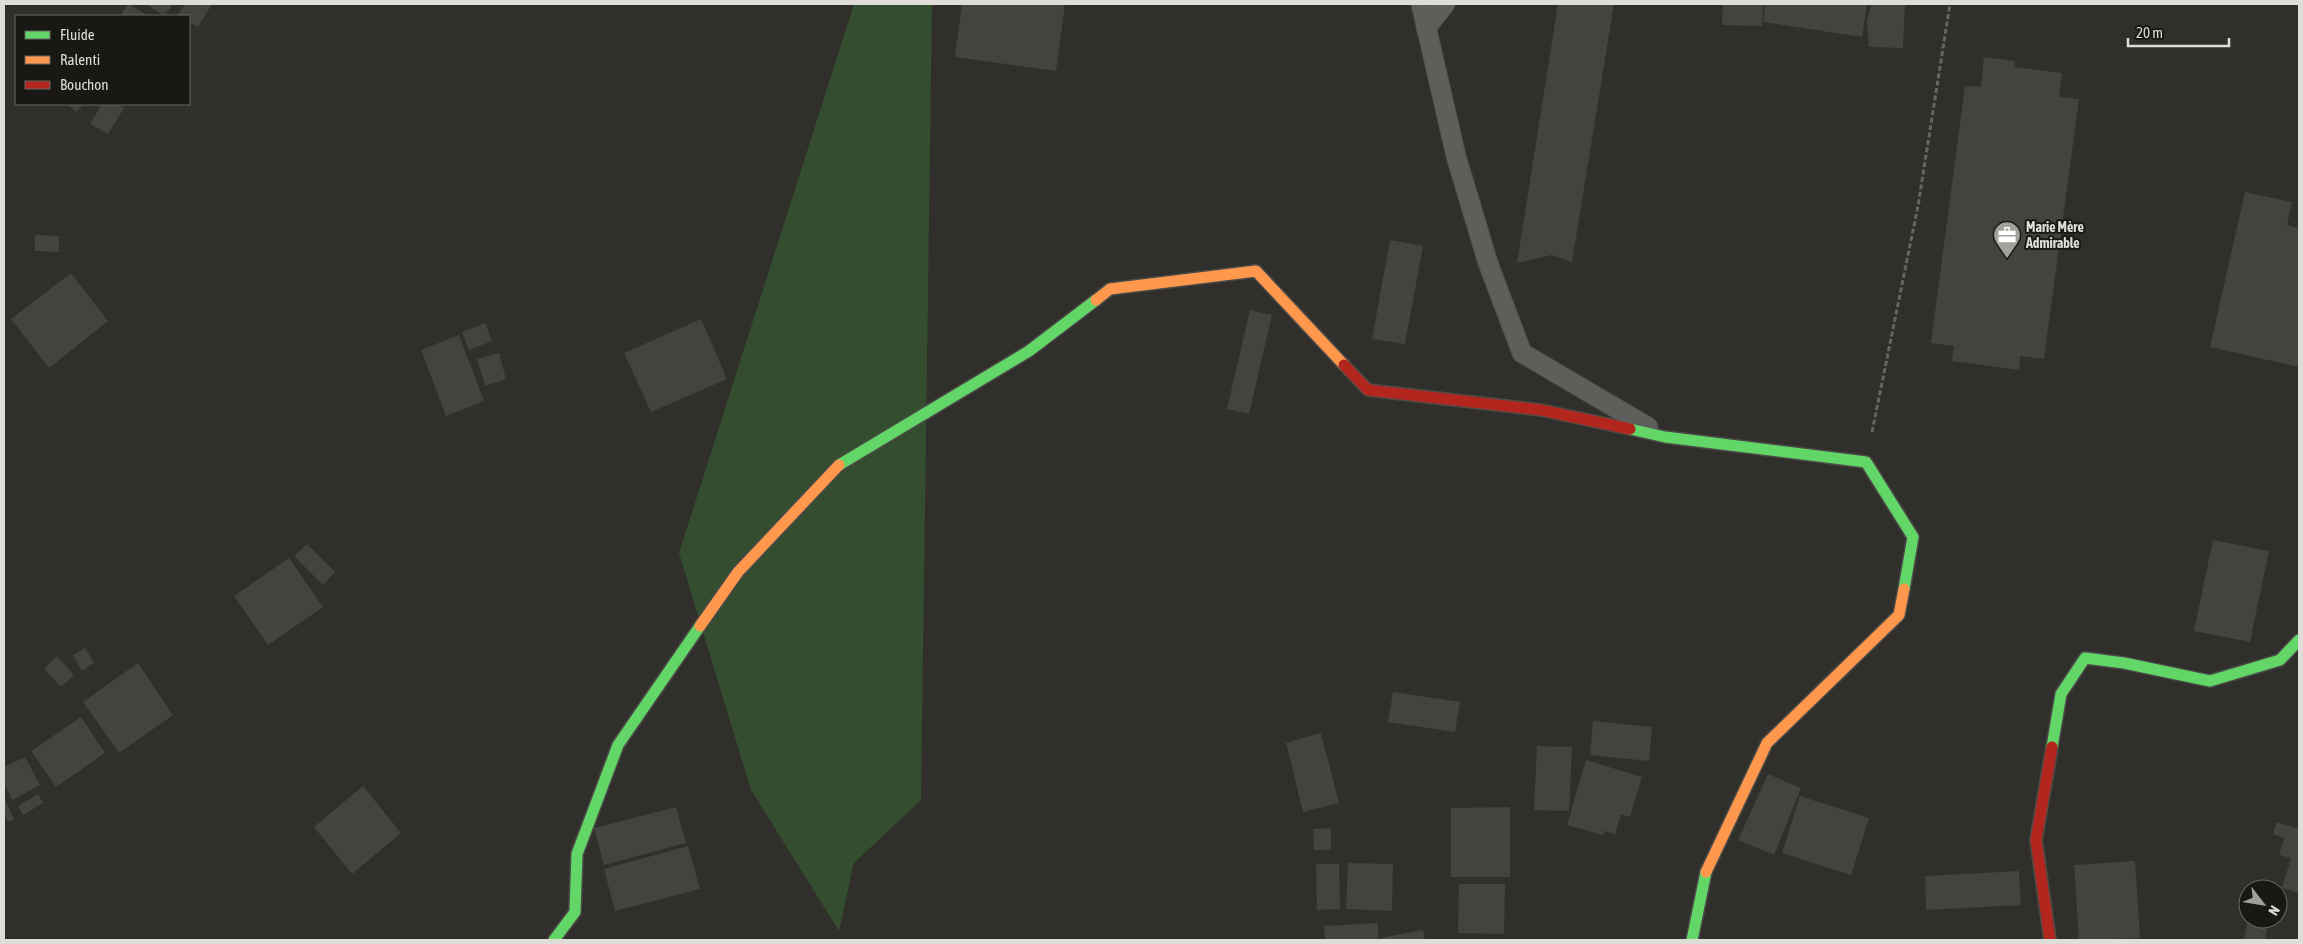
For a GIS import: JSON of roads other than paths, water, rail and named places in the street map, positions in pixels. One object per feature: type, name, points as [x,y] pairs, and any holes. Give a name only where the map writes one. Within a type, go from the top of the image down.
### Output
[{"type":"street","points":[[554,940],[575,912],[577,854],[618,745],[738,572],[837,466],[1028,351],[1110,289],[1256,271],[1368,390],[1541,410],[1665,436],[1866,462],[1913,536],[1899,615],[1767,743],[1707,868],[1692,940]]},
{"type":"street","points":[[2050,940],[2036,840],[2061,694],[2085,658],[2124,663],[2210,681],[2280,660],[2299,640]]},
{"type":"lane","points":[[1421,4],[1456,156],[1488,263],[1522,353],[1665,436]]},
{"type":"lane","points":[[1426,28],[1445,4]]},
{"type":"place","name":"Marie Mère Admirable","points":[[2007,259]]}]
